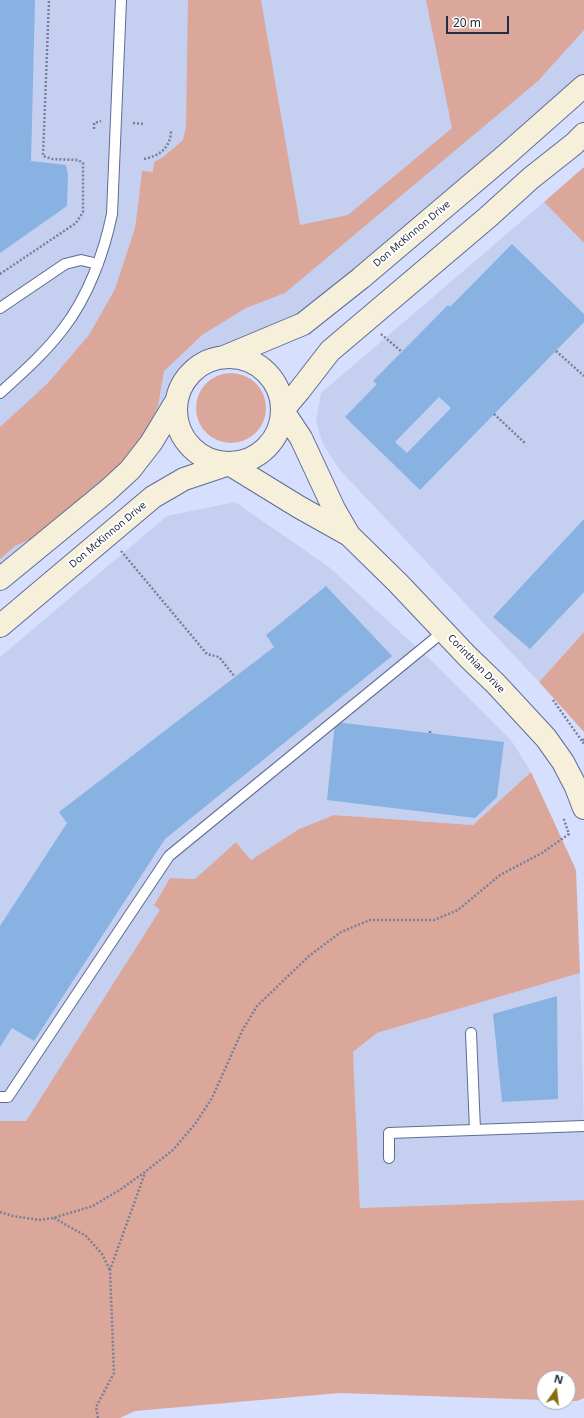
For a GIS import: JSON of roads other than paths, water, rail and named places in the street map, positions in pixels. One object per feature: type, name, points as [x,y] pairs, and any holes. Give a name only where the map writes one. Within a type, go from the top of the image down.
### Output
[{"type":"main road","name":"Don McKinnon Drive","points":[[224,357],[303,324],[361,278],[506,155],[584,86]]},
{"type":"main road","points":[[283,410],[330,351],[584,134]]},
{"type":"main road","points":[[224,357],[235,357],[246,360],[265,370],[278,388],[282,399],[283,410],[280,429],[276,437],[267,448],[256,457],[229,464],[208,459],[191,448],[180,430],[177,420],[177,400],[180,389],[186,379],[202,364],[224,357]]},
{"type":"main road","points":[[0,579],[106,492],[130,470],[151,443],[177,400]]},
{"type":"main road","name":"Corinthian Drive","points":[[283,410],[301,438],[334,509],[349,535]]},
{"type":"main road","name":"Don McKinnon Drive","points":[[0,626],[154,497],[184,479],[229,464]]},
{"type":"main road","name":"Corinthian Drive","points":[[229,464],[299,507],[349,535],[398,582],[546,738],[563,762],[576,786],[584,808]]},
{"type":"lane","points":[[0,393],[29,367],[64,328],[75,311],[98,264],[108,235],[112,214],[121,0]]},
{"type":"lane","points":[[0,308],[66,264],[81,260],[98,264]]},
{"type":"lane","points":[[0,1097],[8,1097],[169,856],[444,631]]},
{"type":"lane","points":[[472,1033],[475,1130]]},
{"type":"lane","points":[[389,1158],[389,1133],[584,1126]]}]
